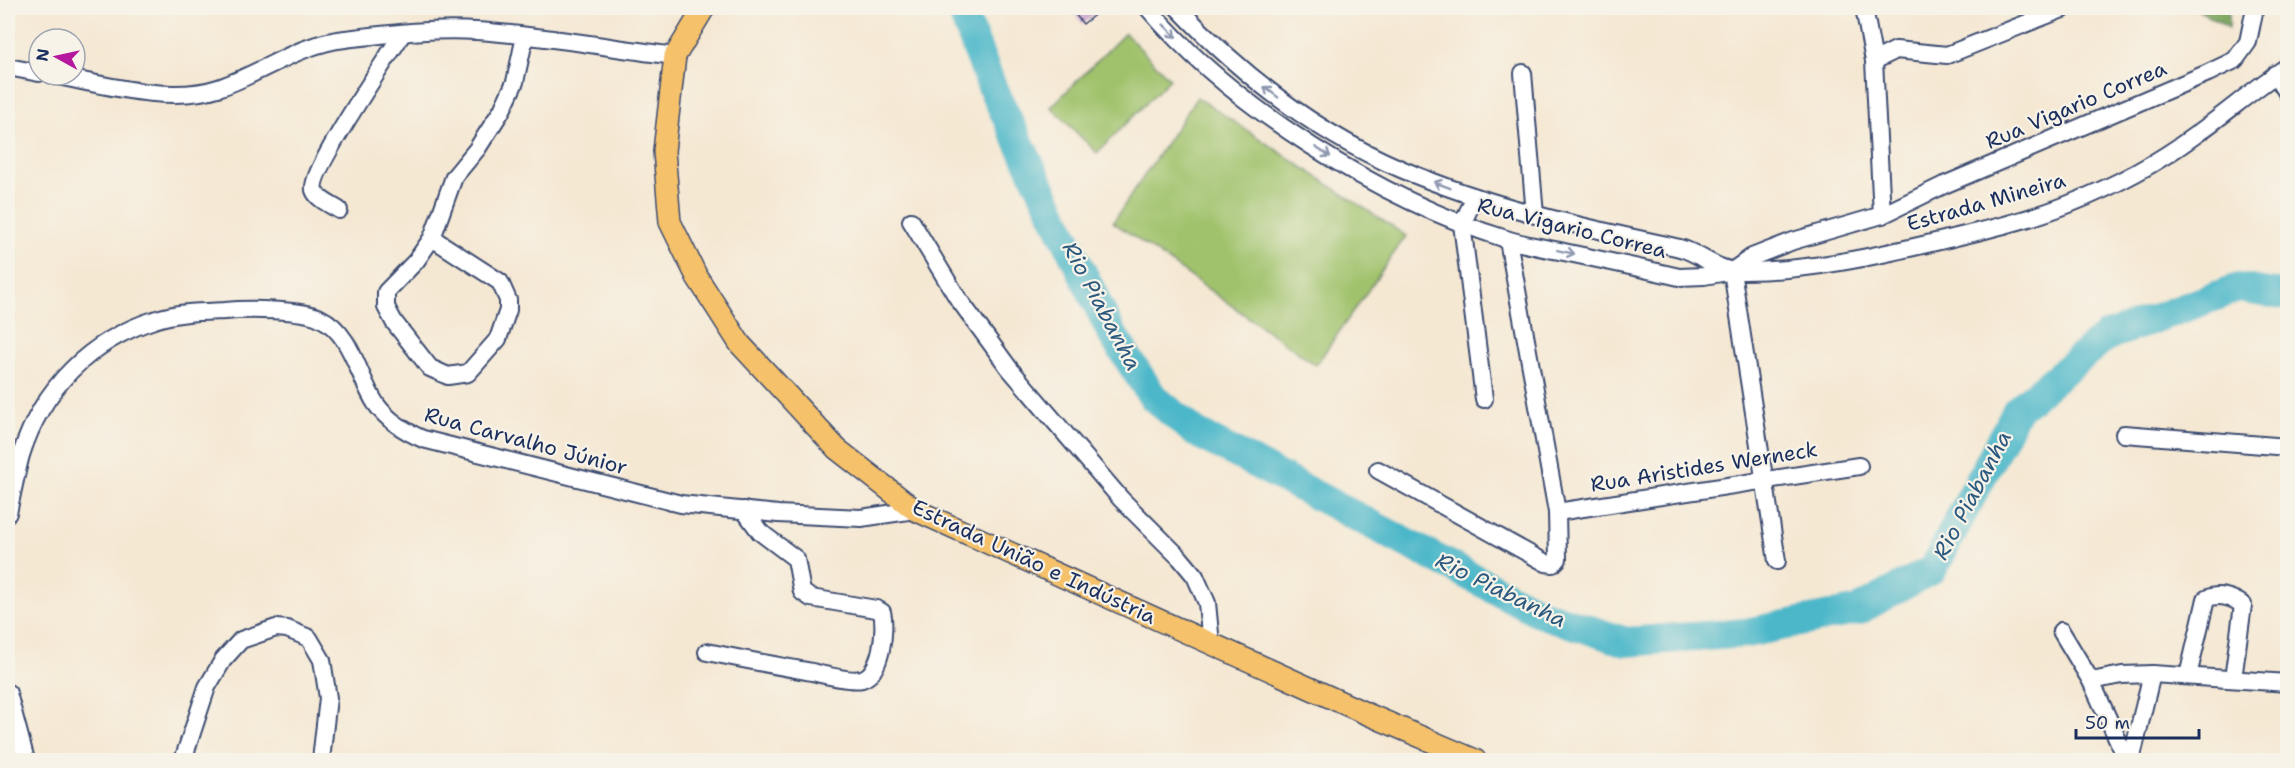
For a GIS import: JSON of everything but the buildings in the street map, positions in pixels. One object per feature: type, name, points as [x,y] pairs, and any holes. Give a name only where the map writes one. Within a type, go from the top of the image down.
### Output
[{"type":"main road","name":"Estrada União e Indústria","points":[[704,8],[675,56],[664,151],[670,222],[697,277],[740,344],[837,449],[915,510],[1475,760]]},
{"type":"street","name":"Rua Vigario Correa","points":[[1148,8],[1193,54],[1259,110],[1372,182],[1462,224],[1508,240],[1679,276],[1704,276],[1732,271],[1752,258],[1792,241],[1882,215],[1944,185],[2235,60],[2248,42],[2255,8]]},
{"type":"street","name":"Rua Vigario Correa","points":[[1178,8],[1211,43],[1245,73],[1290,106],[1337,137],[1400,169],[1475,197],[1535,215],[1682,249],[1732,271]]},
{"type":"street","points":[[1864,8],[1874,61],[1882,215]]},
{"type":"street","points":[[1874,61],[1896,50],[1947,56],[2065,8]]},
{"type":"street","points":[[87,82],[134,90],[180,94],[217,88],[306,48],[342,39],[443,31],[476,31],[525,36],[675,56]]},
{"type":"street","points":[[339,210],[317,196],[314,189],[315,179],[331,146],[402,34]]},
{"type":"street","points":[[432,238],[500,282],[508,300],[508,310],[498,339],[468,373],[448,376],[430,368],[394,322],[386,307],[386,292],[416,261],[432,238],[454,177],[477,149],[502,110],[515,82],[525,36]]},
{"type":"street","points":[[1193,54],[1211,43]]},
{"type":"street","points":[[8,67],[27,71]]},
{"type":"street","points":[[2281,70],[2288,94]]},
{"type":"street","name":"Estrada Mineira","points":[[1732,271],[1825,264],[1890,253],[2023,220],[2068,204],[2105,188],[2192,138],[2281,70]]},
{"type":"street","points":[[1523,73],[1535,215]]},
{"type":"street","points":[[1475,197],[1462,224],[1484,399]]},
{"type":"street","points":[[911,221],[957,297],[1009,369],[1121,499],[1196,576],[1207,603],[1211,644]]},
{"type":"street","points":[[1378,470],[1546,563],[1553,564],[1558,559],[1557,512],[1508,240]]},
{"type":"street","points":[[1732,271],[1777,561]]},
{"type":"street","name":"Rua Carvalho Júnior","points":[[8,513],[22,454],[41,407],[70,370],[86,355],[114,336],[158,318],[233,310],[298,313],[319,317],[336,329],[351,352],[376,404],[389,419],[404,430],[423,439],[681,504],[861,518],[915,510]]},
{"type":"street","points":[[2124,434],[2288,447]]},
{"type":"street","name":"Rua Aristides Werneck","points":[[1557,512],[1859,466]]},
{"type":"street","points":[[707,652],[838,678],[862,679],[870,674],[878,663],[885,624],[882,612],[811,598],[802,592],[796,559],[760,532],[744,510]]},
{"type":"street","points":[[2188,676],[2206,599],[2212,596],[2233,598],[2243,604],[2233,679]]},
{"type":"street","points":[[183,760],[207,687],[223,660],[241,640],[276,628],[287,629],[309,638],[322,660],[328,698],[321,760]]},
{"type":"street","points":[[2061,631],[2091,681],[2129,760]]},
{"type":"street","points":[[2091,681],[2122,675],[2152,674],[2288,683]]},
{"type":"street","points":[[2129,760],[2152,674]]},
{"type":"street","points":[[8,693],[26,760]]},
{"type":"green space","points":[[2229,8],[2229,28],[2196,9]]},
{"type":"green space","points":[[1125,33],[1170,79],[1097,153],[1051,107]]},
{"type":"green space","points":[[1197,97],[1406,236],[1316,365],[1113,222]]},
{"type":"waterway","name":"Rio Piabanha","points":[[961,8],[992,87],[1112,334],[1153,397],[1195,432],[1542,614],[1626,642],[1746,633],[1859,610],[1933,569],[2017,410],[2105,337],[2238,288],[2288,296]]}]
